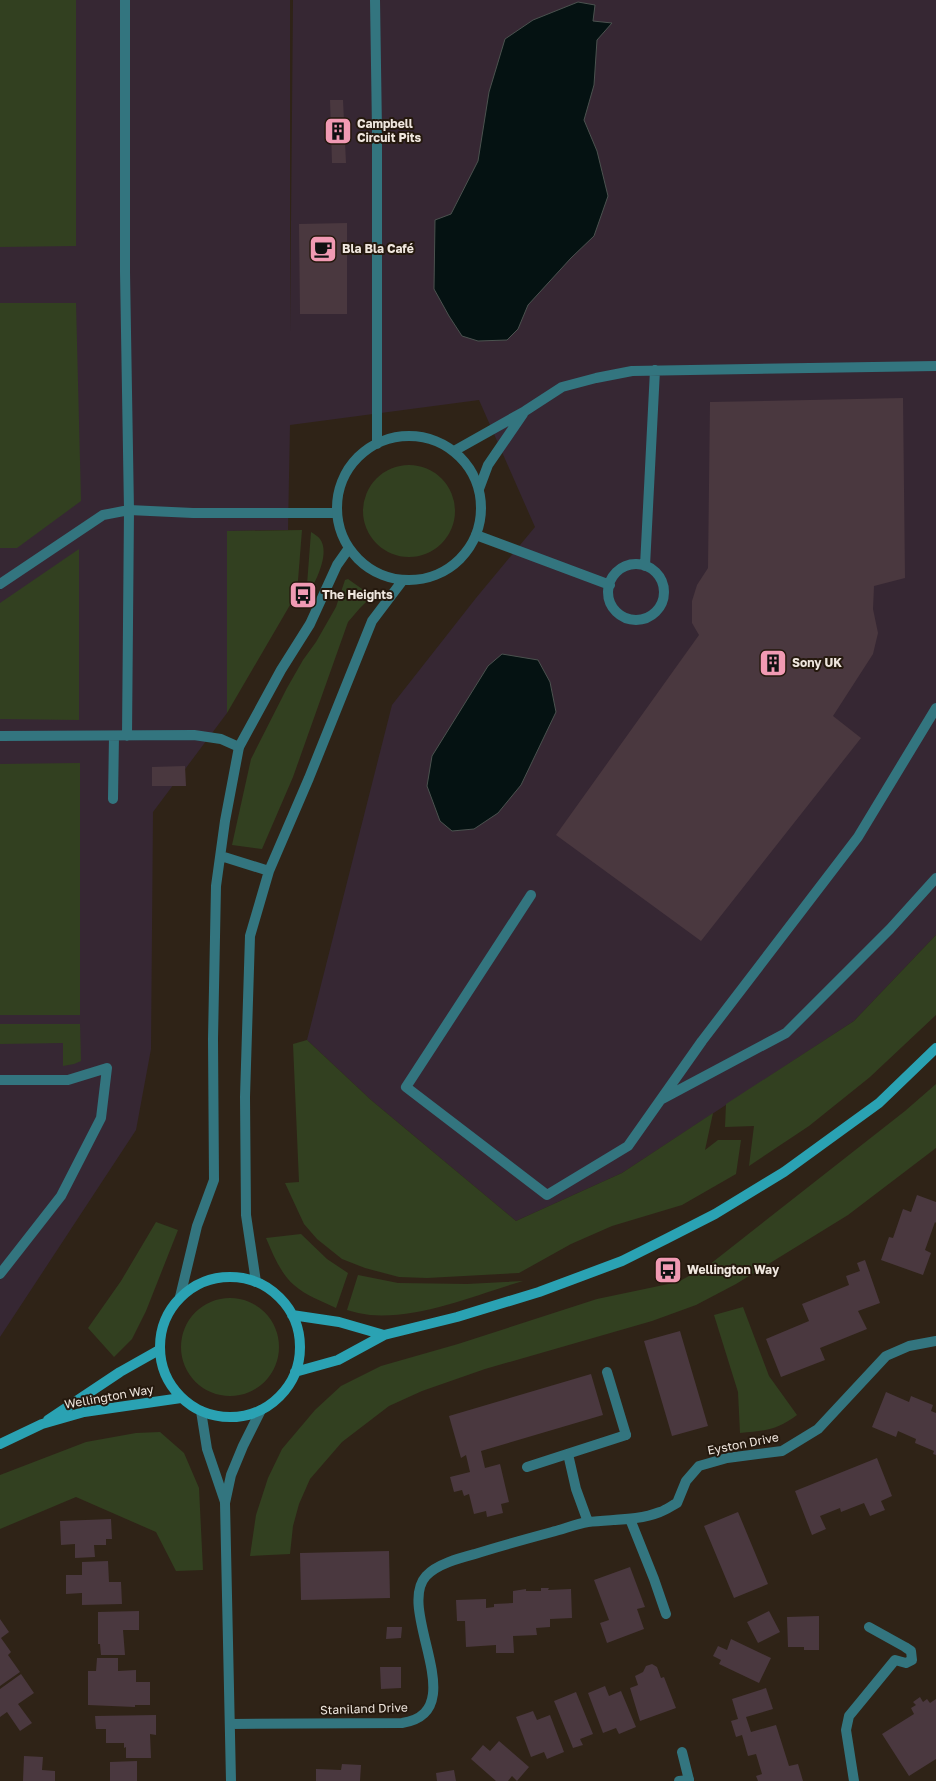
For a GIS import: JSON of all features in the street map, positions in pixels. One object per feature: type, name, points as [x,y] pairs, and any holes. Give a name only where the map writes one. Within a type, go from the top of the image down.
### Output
[{"type":"street","points":[[125,0],[125,272],[129,510],[127,736]]},
{"type":"street","points":[[375,0],[377,444]]},
{"type":"street","points":[[454,451],[525,411],[562,387],[632,371],[936,366]]},
{"type":"street","points":[[645,566],[655,370]]},
{"type":"street","points":[[479,489],[488,465],[525,411]]},
{"type":"street","points":[[416,436],[436,442],[454,451],[469,468],[479,489],[481,512],[476,535],[464,555],[447,570],[426,578],[403,580],[382,575],[364,564],[349,548],[341,531],[337,513],[338,496],[347,472],[352,465],[363,453],[377,444],[396,438],[416,436]]},
{"type":"street","points":[[0,584],[103,515],[129,510],[193,513],[337,513]]},
{"type":"street","points":[[476,535],[610,585]]},
{"type":"street","points":[[180,1297],[197,1226],[214,1180],[213,1039],[216,896],[225,821],[239,748],[281,670],[310,624],[336,565],[349,548]]},
{"type":"street","points":[[636,564],[645,566],[653,570],[660,577],[664,595],[662,604],[649,617],[631,620],[622,616],[610,602],[608,593],[610,585],[614,576],[620,570],[636,564]]},
{"type":"street","points":[[256,1282],[246,1215],[245,1097],[250,936],[269,871],[309,778],[372,621],[403,580]]},
{"type":"street","points":[[531,895],[406,1087],[547,1195],[628,1146],[702,1041],[858,837],[936,708]]},
{"type":"street","points":[[0,736],[194,736],[221,739],[239,748]]},
{"type":"street","points":[[113,799],[114,736]]},
{"type":"street","points":[[221,856],[269,871]]},
{"type":"street","points":[[659,1101],[786,1033],[890,929],[936,878]]},
{"type":"street","points":[[295,1372],[338,1360],[384,1334],[457,1318],[539,1292],[622,1261],[683,1231],[784,1172],[879,1103],[936,1048]]},
{"type":"street","points":[[0,1080],[68,1080],[107,1068],[100,1118],[61,1196],[0,1274]]},
{"type":"street","name":"Wellington Way","points":[[229,1277],[256,1282],[277,1295],[292,1315],[299,1333],[300,1353],[295,1372],[287,1387],[275,1400],[261,1410],[231,1417],[215,1416],[181,1398],[170,1384],[162,1368],[159,1350],[161,1331],[168,1312],[180,1297],[203,1282],[229,1277]]},
{"type":"street","points":[[292,1315],[339,1322],[384,1334]]},
{"type":"street","name":"Eyston Drive","points":[[443,1565],[511,1543],[588,1522],[630,1519],[659,1512],[677,1503],[686,1481],[699,1466],[727,1458],[782,1451],[818,1429],[886,1356],[908,1346],[936,1341]]},
{"type":"street","name":"Wellington Way","points":[[0,1444],[42,1424],[88,1392],[159,1350]]},
{"type":"street","points":[[527,1467],[626,1435],[607,1372]]},
{"type":"street","name":"Wellington Way","points":[[42,1424],[84,1412],[181,1398]]},
{"type":"street","points":[[201,1410],[207,1449],[225,1503]]},
{"type":"street","points":[[231,1781],[225,1503],[231,1475],[261,1410]]},
{"type":"street","points":[[568,1454],[576,1489],[588,1522]]},
{"type":"street","points":[[630,1519],[666,1614]]},
{"type":"street","name":"Staniland Drive","points":[[230,1724],[402,1723],[414,1721],[426,1711],[434,1696],[433,1681],[419,1609],[419,1592],[426,1576],[443,1565]]},
{"type":"street","points":[[854,1781],[846,1730],[849,1716],[895,1660],[906,1662],[912,1660],[910,1651],[905,1647],[869,1626]]},
{"type":"street","points":[[682,1752],[686,1780]]},
{"type":"shaded area","points":[[0,0],[290,0],[290,335],[293,0],[936,0],[936,935],[854,1021],[622,1173],[516,1221],[371,1100],[307,1040],[392,705],[476,598],[535,527],[479,400],[290,425],[288,530],[227,531],[227,713],[153,812],[151,1049],[136,1130],[0,1337]]},
{"type":"shaded area","points":[[578,2],[595,5],[593,21],[612,23],[597,40],[594,85],[584,120],[597,151],[608,196],[594,236],[528,305],[518,329],[507,340],[478,341],[462,336],[434,289],[435,220],[451,214],[478,161],[489,92],[505,39],[533,20]]},
{"type":"shaded area","points":[[502,654],[538,660],[550,682],[556,712],[521,785],[498,813],[474,829],[452,831],[440,821],[427,786],[432,756],[488,666]]},
{"type":"green space","points":[[0,0],[76,0],[76,246],[0,247]]},
{"type":"green space","points":[[0,303],[76,303],[81,501],[17,548],[0,548]]},
{"type":"green space","points":[[409,465],[427,468],[442,478],[452,493],[455,511],[452,529],[442,544],[427,554],[409,557],[391,554],[376,544],[366,529],[363,511],[366,493],[376,478],[391,468]]},
{"type":"green space","points":[[302,530],[297,593],[227,713],[227,531]]},
{"type":"green space","points":[[311,532],[320,539],[324,553],[320,569],[306,598]]},
{"type":"green space","points":[[79,549],[79,720],[0,719],[0,603]]},
{"type":"green space","points":[[348,579],[372,596],[348,622],[293,777],[262,849],[232,845],[251,759],[287,688],[336,607],[345,580]]},
{"type":"green space","points":[[80,763],[80,1015],[0,1015],[0,764]]},
{"type":"green space","points":[[936,935],[936,1015],[870,1077],[809,1126],[749,1166],[754,1126],[725,1127],[726,1104],[854,1021]]},
{"type":"green space","points":[[0,1024],[80,1024],[81,1061],[63,1066],[63,1043],[0,1044]]},
{"type":"green space","points":[[307,1040],[371,1100],[516,1221],[622,1173],[713,1113],[705,1150],[718,1140],[741,1140],[736,1174],[682,1205],[612,1226],[571,1244],[519,1273],[427,1278],[399,1277],[365,1268],[342,1259],[317,1239],[304,1224],[285,1183],[299,1182],[293,1044]]},
{"type":"green space","points":[[936,1084],[936,1148],[848,1215],[736,1284],[696,1305],[652,1321],[485,1369],[422,1391],[389,1406],[342,1442],[310,1479],[299,1504],[293,1526],[290,1554],[250,1556],[256,1515],[268,1478],[282,1449],[315,1410],[341,1386],[381,1366],[458,1344],[597,1299],[678,1282],[709,1265],[905,1111]]},
{"type":"green space","points":[[156,1222],[178,1230],[146,1311],[132,1339],[114,1357],[88,1328],[121,1281]]},
{"type":"green space","points":[[301,1234],[327,1259],[348,1273],[336,1308],[314,1298],[289,1280],[277,1263],[266,1238]]},
{"type":"green space","points":[[358,1275],[398,1283],[467,1284],[523,1281],[428,1310],[389,1315],[370,1315],[347,1310]]},
{"type":"green space","points":[[230,1298],[249,1302],[265,1312],[275,1328],[279,1347],[275,1366],[265,1382],[249,1392],[230,1396],[211,1392],[195,1382],[185,1366],[181,1347],[185,1328],[195,1312],[211,1302]]},
{"type":"green space","points":[[743,1307],[769,1376],[797,1415],[783,1424],[770,1429],[740,1433],[738,1392],[714,1315]]},
{"type":"green space","points":[[160,1432],[184,1453],[199,1488],[203,1570],[176,1571],[156,1532],[76,1497],[0,1529],[0,1475],[86,1442],[136,1433]]},
{"type":"building","name":"Campbell Circuit Pits","points":[[330,100],[343,100],[346,163],[332,163]]},
{"type":"building","name":"Bla Bla Café","points":[[347,223],[347,314],[300,314],[299,224]]},
{"type":"building","name":"Sony UK","points":[[903,398],[905,578],[874,586],[873,609],[878,633],[873,654],[833,716],[861,738],[701,941],[556,835],[699,635],[692,623],[692,601],[697,585],[708,568],[710,402]]},
{"type":"building","points":[[185,766],[186,786],[152,786],[152,767]]},
{"type":"building","points":[[917,1195],[936,1202],[936,1223],[925,1250],[931,1253],[923,1275],[881,1260],[889,1237],[893,1238],[903,1209],[911,1212]]},
{"type":"building","points":[[865,1260],[880,1303],[858,1311],[867,1329],[820,1348],[825,1360],[781,1377],[766,1339],[809,1321],[802,1304],[849,1285],[846,1276],[860,1271],[857,1263]]},
{"type":"building","points":[[680,1331],[708,1426],[672,1436],[644,1341]]},
{"type":"building","points":[[591,1374],[603,1415],[481,1451],[485,1468],[500,1464],[509,1502],[501,1504],[503,1513],[487,1517],[486,1511],[474,1514],[469,1494],[464,1496],[462,1490],[454,1492],[450,1477],[470,1472],[466,1455],[461,1458],[449,1416]]},
{"type":"building","points":[[886,1392],[909,1402],[911,1396],[933,1405],[931,1411],[936,1413],[936,1455],[933,1454],[934,1451],[915,1443],[916,1439],[898,1431],[896,1437],[872,1427]]},
{"type":"building","points":[[877,1458],[892,1496],[881,1501],[885,1510],[870,1516],[864,1503],[841,1512],[840,1508],[820,1516],[826,1529],[812,1535],[795,1491]]},
{"type":"building","points":[[738,1512],[768,1584],[734,1598],[704,1526]]},
{"type":"building","points":[[111,1519],[112,1539],[106,1539],[106,1545],[94,1545],[95,1557],[75,1558],[75,1544],[61,1545],[60,1521]]},
{"type":"building","points":[[389,1551],[390,1598],[301,1600],[300,1553]]},
{"type":"building","points":[[108,1561],[109,1582],[121,1582],[122,1604],[82,1605],[82,1593],[66,1594],[66,1575],[82,1575],[82,1562]]},
{"type":"building","points":[[630,1567],[645,1607],[637,1609],[644,1629],[607,1643],[600,1623],[609,1620],[594,1580]]},
{"type":"building","points":[[541,1588],[549,1588],[548,1590],[571,1589],[572,1618],[550,1619],[550,1627],[536,1628],[537,1635],[513,1636],[514,1653],[496,1653],[496,1645],[466,1647],[465,1621],[457,1621],[456,1600],[486,1599],[486,1608],[494,1607],[494,1604],[513,1603],[513,1591],[526,1589],[526,1591],[541,1591]]},
{"type":"building","points":[[139,1611],[139,1630],[123,1630],[125,1655],[101,1655],[100,1644],[98,1644],[98,1612]]},
{"type":"building","points":[[769,1611],[780,1632],[758,1643],[747,1622]]},
{"type":"building","points":[[819,1616],[819,1650],[804,1650],[804,1647],[788,1647],[787,1617]]},
{"type":"building","points":[[0,1619],[9,1632],[1,1638],[11,1652],[8,1655],[20,1672],[0,1686]]},
{"type":"building","points":[[387,1627],[402,1627],[401,1638],[386,1639]]},
{"type":"building","points":[[731,1639],[771,1658],[759,1683],[719,1664],[721,1660],[713,1656],[718,1646],[727,1650]]},
{"type":"building","points":[[97,1658],[118,1658],[118,1671],[136,1670],[136,1682],[150,1682],[150,1705],[135,1705],[135,1707],[88,1705],[88,1671],[96,1671]]},
{"type":"building","points":[[652,1664],[657,1667],[661,1678],[664,1677],[676,1708],[640,1721],[630,1688],[638,1685],[635,1676],[643,1672],[646,1666]]},
{"type":"building","points":[[380,1667],[401,1667],[401,1688],[381,1689]]},
{"type":"building","points":[[21,1674],[34,1693],[18,1704],[32,1723],[20,1731],[7,1712],[0,1717],[0,1689]]},
{"type":"building","points":[[605,1686],[609,1696],[621,1691],[636,1727],[619,1734],[616,1728],[603,1733],[588,1693]]},
{"type":"building","points":[[766,1688],[773,1709],[746,1717],[751,1732],[776,1725],[789,1766],[798,1764],[803,1781],[758,1781],[756,1776],[762,1774],[756,1754],[748,1756],[742,1735],[736,1737],[731,1721],[738,1719],[732,1699]]},
{"type":"building","points":[[576,1692],[593,1734],[580,1739],[583,1745],[573,1748],[554,1701]]},
{"type":"building","points":[[920,1697],[923,1702],[927,1699],[930,1703],[936,1699],[936,1759],[909,1776],[882,1734],[914,1714],[911,1708],[916,1705],[913,1702]]},
{"type":"building","points":[[533,1711],[537,1720],[550,1715],[564,1752],[547,1759],[544,1752],[531,1757],[516,1717]]},
{"type":"building","points":[[156,1715],[156,1735],[150,1734],[151,1758],[126,1758],[124,1743],[106,1743],[106,1729],[96,1729],[95,1716]]},
{"type":"building","points":[[499,1741],[529,1767],[517,1781],[512,1776],[508,1781],[496,1781],[471,1759],[483,1745],[490,1751]]},
{"type":"building","points":[[24,1756],[43,1757],[42,1770],[55,1771],[55,1781],[23,1781]]},
{"type":"building","points":[[137,1761],[137,1781],[110,1781],[110,1762]]},
{"type":"building","points":[[342,1764],[361,1765],[360,1781],[316,1781],[316,1769],[341,1770]]},
{"type":"building","points":[[454,1770],[456,1781],[437,1781],[436,1773]]},
{"type":"place","name":"Campbell Circuit Pits","points":[[338,131]]},
{"type":"place","name":"Bla Bla Café","points":[[323,249]]},
{"type":"place","name":"The Heights","points":[[303,595]]},
{"type":"place","name":"Sony UK","points":[[773,663]]},
{"type":"place","name":"Wellington Way","points":[[668,1270]]}]
